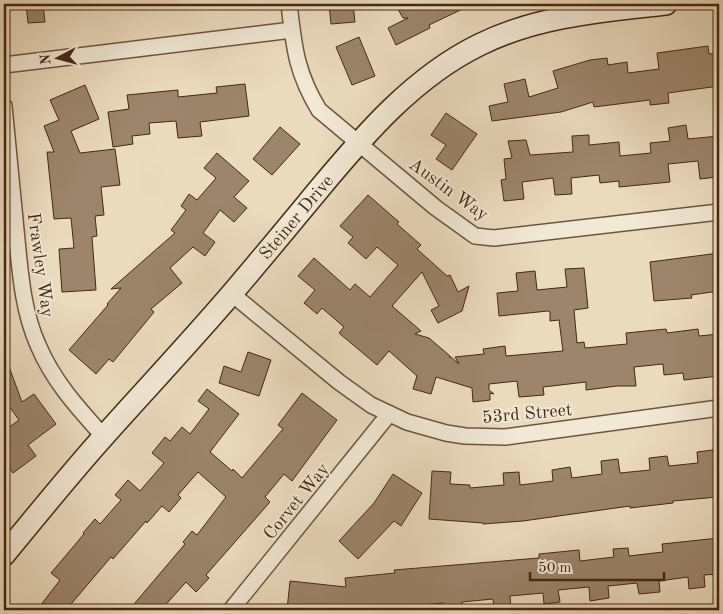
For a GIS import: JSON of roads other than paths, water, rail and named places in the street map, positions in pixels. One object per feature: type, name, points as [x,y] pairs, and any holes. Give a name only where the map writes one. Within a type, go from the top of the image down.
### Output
[{"type":"street","name":"Austin Way","points":[[289,4],[295,56],[308,93],[319,110],[436,208],[475,236],[494,238],[719,212]]},
{"type":"street","name":"Steiner Drive","points":[[4,555],[104,437],[232,294],[358,142],[419,85],[438,70],[479,45],[520,29],[550,20],[602,11],[666,4]]},
{"type":"street","points":[[4,65],[292,30]]},
{"type":"street","name":"Frawley Way","points":[[4,106],[22,286],[31,325],[37,344],[56,380],[104,437]]},
{"type":"street","name":"53rd Street","points":[[232,294],[339,382],[371,405],[407,422],[446,433],[505,437],[719,408]]},
{"type":"street","name":"Corvet Way","points":[[231,610],[390,414]]}]
